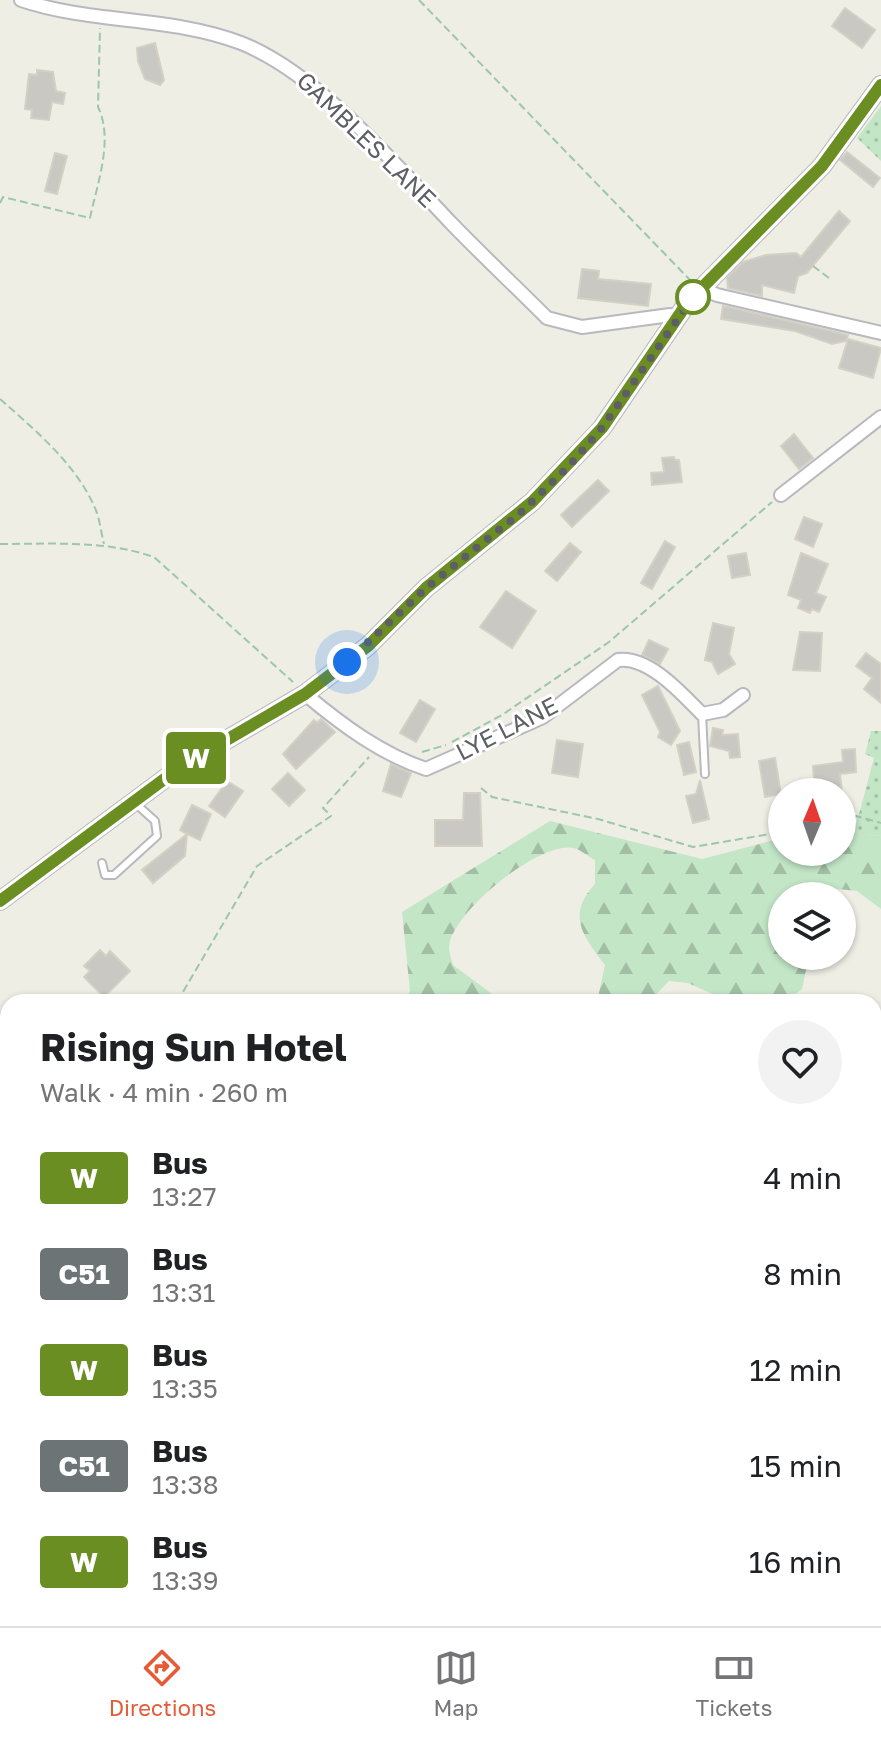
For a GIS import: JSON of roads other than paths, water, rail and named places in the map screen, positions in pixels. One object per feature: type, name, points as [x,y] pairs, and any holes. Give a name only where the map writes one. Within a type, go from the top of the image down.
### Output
[{"type":"main road","points":[[0,901],[182,766],[305,694],[368,646],[426,588],[519,514],[567,468],[602,428],[675,318],[822,166],[881,85]]},
{"type":"street","name":"GAMBLES LANE","points":[[21,0],[100,19],[187,29],[240,43],[292,69],[391,160],[547,318],[582,327],[670,315],[675,318]]},
{"type":"street","points":[[701,288],[881,333]]},
{"type":"street","points":[[781,495],[881,417]]},
{"type":"street","name":"LYE LANE","points":[[305,694],[398,760],[426,769],[543,717],[618,660],[632,660],[658,675],[702,714]]},
{"type":"street","points":[[702,714],[723,710],[743,695]]},
{"type":"lane","points":[[702,714],[705,774]]},
{"type":"lane","points":[[102,863],[105,875],[114,875],[157,836],[155,821],[132,801]]}]
